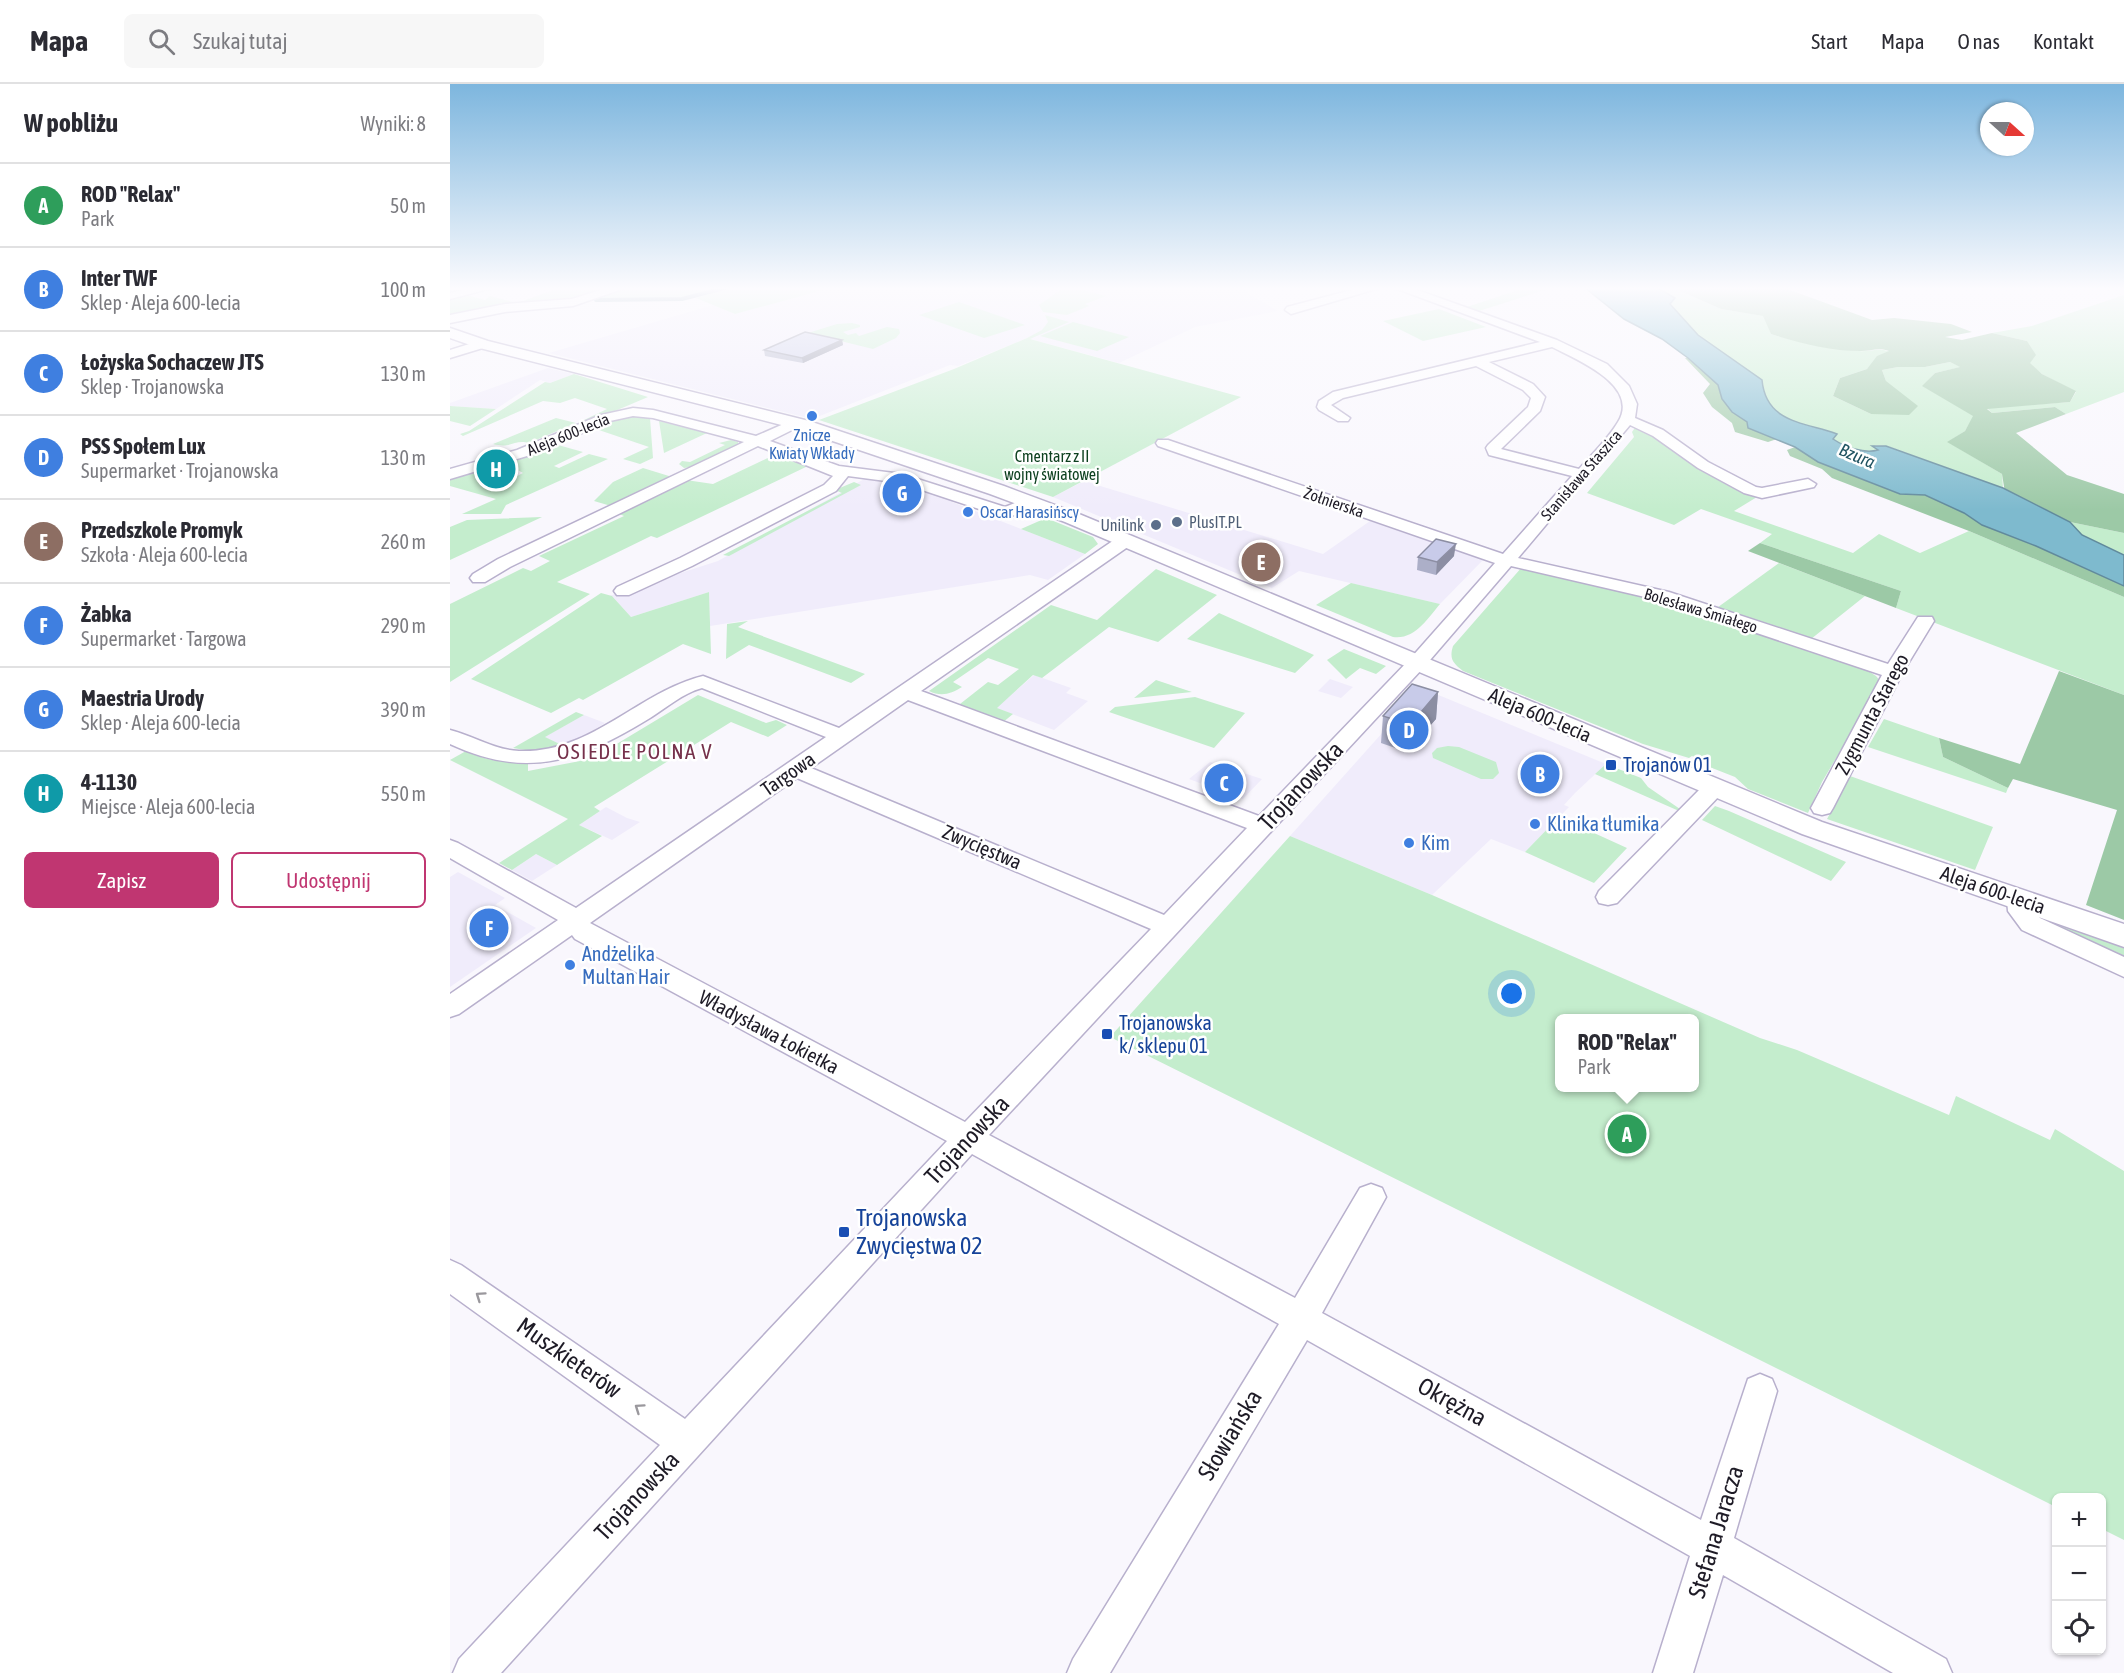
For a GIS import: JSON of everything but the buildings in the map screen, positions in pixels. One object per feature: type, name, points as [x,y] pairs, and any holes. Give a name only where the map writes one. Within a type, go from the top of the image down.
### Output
[{"type":"main road","name":"Aleja 600-lecia","points":[[550,361],[795,423],[1030,502],[1126,540],[1812,828],[2124,936]]},
{"type":"street","points":[[1342,418],[1324,407],[1324,404],[1330,399],[1477,361]]},
{"type":"street","points":[[1478,361],[1528,387],[1538,397],[1535,408],[1493,448],[1494,452],[1582,474]]},
{"type":"street","name":"Stanisława Staszica","points":[[1417,663],[1627,420],[1630,404],[1627,394],[1617,379],[1593,361]]},
{"type":"street","name":"Aleja 600-lecia","points":[[450,474],[522,453],[589,424],[628,413],[653,414],[758,441],[837,471],[866,471],[893,475],[1003,512],[1009,512],[1030,502]]},
{"type":"street","points":[[1627,420],[1640,423],[1658,433],[1703,465],[1750,490],[1762,493],[1808,484]]},
{"type":"street","points":[[478,578],[504,563],[795,423]]},
{"type":"street","name":"Żołnierska","points":[[1162,444],[1506,560]]},
{"type":"street","points":[[623,591],[686,562],[830,488],[840,477],[837,471]]},
{"type":"street","name":"Targowa","points":[[450,1007],[1126,540]]},
{"type":"street","name":"Bolesława Śmiałego","points":[[1506,560],[1664,596],[1893,672]]},
{"type":"street","name":"Zygmunta Starego","points":[[1822,808],[1893,672],[1925,621]]},
{"type":"street","name":"Trojanowska","points":[[473,1673],[969,1137],[1417,663]]},
{"type":"street","points":[[450,736],[492,754],[523,758],[553,754],[587,744],[688,686],[703,682],[841,736]]},
{"type":"street","points":[[904,692],[1263,826]]},
{"type":"street","name":"Zwycięstwa","points":[[795,769],[1168,926]]},
{"type":"street","points":[[1608,897],[1714,788]]},
{"type":"street","name":"Władysława Łokietka","points":[[450,848],[565,911],[584,933],[969,1137]]},
{"type":"street","points":[[2019,899],[2020,911],[2031,924],[2124,968]]},
{"type":"street","name":"Okrężna","points":[[969,1137],[1711,1546],[1932,1673]]},
{"type":"street","name":"Słowiańska","points":[[1087,1673],[1301,1318],[1371,1197]]},
{"type":"street","name":"Muszkieterów","points":[[450,1275],[687,1442]]},
{"type":"street","name":"Stefana Jaracza","points":[[1673,1673],[1760,1391]]},
{"type":"shaded area","points":[[581,361],[970,361],[958,366],[950,365],[812,419]]},
{"type":"shaded area","points":[[548,368],[574,374],[550,383],[540,380],[496,409],[450,406],[450,403]]},
{"type":"shaded area","points":[[875,473],[954,501],[952,502],[1085,554],[1048,580],[1030,575],[710,626],[709,592],[631,617],[612,596],[609,596],[718,561]]},
{"type":"shaded area","points":[[1084,481],[1323,554],[1370,521],[1483,560],[1440,604],[1299,571],[1272,588],[1053,497]]},
{"type":"shaded area","points":[[1034,675],[1071,688],[1066,693],[1088,701],[1054,730],[996,708]]},
{"type":"shaded area","points":[[1330,679],[1353,687],[1341,698],[1318,691]]},
{"type":"shaded area","points":[[1436,694],[1606,764],[1575,793],[1564,805],[1569,807],[1525,852],[1491,839],[1432,895],[1290,836],[1400,713]]},
{"type":"shaded area","points":[[584,715],[605,723],[566,747],[544,737]]},
{"type":"shaded area","points":[[1210,762],[1262,779],[1243,799],[1189,779]]},
{"type":"shaded area","points":[[606,807],[640,822],[612,840],[579,825]]},
{"type":"shaded area","points":[[536,854],[557,865],[532,881],[512,870]]},
{"type":"shaded area","points":[[458,872],[505,898],[495,905],[536,928],[450,987],[450,877]]},
{"type":"green space","name":"Cmentarz z II wojny światowej","points":[[972,361],[1111,361],[1241,397],[1053,497],[819,420]]},
{"type":"green space","points":[[1688,361],[1692,361],[1719,385],[1732,412],[1747,422],[1748,428],[1777,439],[1768,442],[1735,432],[1732,423],[1712,407],[1703,393],[1710,384]]},
{"type":"green space","points":[[1735,361],[1878,361],[1867,369],[1840,378],[1833,396],[1871,414],[1886,381],[1882,370],[1898,367],[1925,367],[1950,362],[1961,367],[1935,373],[1923,386],[1974,416],[1965,431],[1948,442],[2002,474],[2003,488],[1887,446],[1875,445],[1879,450],[1873,451],[1849,447],[1833,439],[1836,434],[1788,419],[1779,413],[1765,394],[1762,380]]},
{"type":"green space","points":[[1873,361],[2031,361],[2030,363],[2042,374],[2076,391],[2070,402],[1987,409],[1992,413],[2055,407],[2066,414],[2016,433],[2067,475],[2124,494],[2124,533],[2070,522],[2037,505],[2005,493],[2002,474],[1947,442],[1965,431],[1973,416],[1922,386],[1935,373],[1960,367],[1950,362],[1925,367],[1898,367],[1882,370],[1886,381],[1918,406],[1909,415],[1871,414],[1833,396],[1840,378],[1867,369]]},
{"type":"green space","points":[[2029,361],[2124,361],[2124,392],[2066,414],[2055,407],[1992,413],[1987,408],[2070,402],[2076,392],[2042,374]]},
{"type":"green space","points":[[574,374],[648,397],[589,422],[582,421],[607,409],[575,398],[560,403],[543,401],[463,436],[460,434],[469,431],[545,382],[550,383]]},
{"type":"green space","points":[[450,406],[496,409],[470,426],[450,421]]},
{"type":"green space","points":[[638,415],[650,418],[653,458],[640,464],[623,459],[649,447],[590,427],[615,417]]},
{"type":"green space","points":[[556,418],[576,423],[529,443],[493,444]]},
{"type":"green space","points":[[659,421],[707,433],[664,453]]},
{"type":"green space","points":[[1637,425],[1757,497],[1734,511],[1853,553],[1879,534],[1920,553],[1969,531],[2124,597],[2124,695],[1896,608],[1901,591],[1760,543],[1772,534],[1701,509],[1674,525],[1587,493],[1634,437],[1632,432]]},
{"type":"green space","points":[[731,440],[738,442],[738,446],[698,466],[684,468],[679,464],[682,461],[690,462],[725,445],[719,443]]},
{"type":"green space","points":[[551,443],[583,452],[554,466],[559,468],[589,454],[608,459],[506,505],[501,514],[462,514],[496,499],[450,486],[450,477],[486,470],[496,473],[505,469],[517,476],[523,473],[507,464]]},
{"type":"green space","points":[[1795,447],[1818,462],[1900,494],[1925,495],[1964,513],[1982,525],[2036,546],[2124,586],[2124,597],[1969,531],[1832,478],[1822,469],[1790,456],[1787,450]]},
{"type":"green space","points":[[774,455],[808,466],[657,538],[651,536],[557,582],[590,594],[450,682],[450,604],[523,568],[531,571],[550,561],[539,556],[624,516],[617,513],[686,480],[713,484]]},
{"type":"green space","points":[[643,468],[670,478],[611,506],[594,501],[613,482]]},
{"type":"green space","points":[[854,482],[861,485],[729,556],[723,555],[842,493],[835,490]]},
{"type":"green space","points":[[542,517],[450,560],[450,527],[467,520]]},
{"type":"green space","points":[[1046,518],[1093,537],[1098,544],[1085,554],[1021,529]]},
{"type":"green space","points":[[2070,522],[2124,533],[2124,555],[2082,535]]},
{"type":"green space","points":[[1760,543],[1901,591],[1896,608],[1748,551]]},
{"type":"green space","points":[[1779,563],[1865,596],[1811,639],[1714,610]]},
{"type":"green space","points":[[1522,567],[1643,594],[1865,669],[1876,676],[1881,682],[1822,782],[1808,813],[1748,789],[1735,777],[1707,766],[1709,763],[1692,756],[1689,758],[1643,744],[1463,671],[1452,658],[1453,646]]},
{"type":"green space","points":[[1156,569],[1217,595],[1158,642],[1109,627],[1042,678],[1033,675],[997,708],[1013,714],[1002,723],[963,708],[960,704],[988,682],[998,685],[1019,669],[988,658],[953,682],[962,687],[942,694],[929,691],[1051,605],[1097,620]]},
{"type":"green space","points":[[1351,583],[1440,604],[1414,632],[1401,637],[1393,637],[1316,605]]},
{"type":"green space","points":[[709,592],[711,654],[683,644],[583,700],[579,698],[551,713],[471,679],[601,593],[612,596],[631,617]]},
{"type":"green space","points":[[1219,613],[1314,655],[1295,673],[1187,639]]},
{"type":"green space","points":[[748,621],[738,627],[865,674],[851,683],[749,645],[726,659],[727,624]]},
{"type":"green space","points":[[1344,649],[1386,666],[1376,674],[1360,668],[1346,679],[1327,660]]},
{"type":"green space","points":[[2059,671],[2124,695],[2124,920],[2086,905],[2117,810],[2013,779],[2008,788],[1943,757],[1939,738],[2020,764]]},
{"type":"green space","points":[[1156,680],[1192,692],[1134,698]]},
{"type":"green space","points":[[698,695],[766,723],[776,720],[787,725],[768,737],[731,722],[594,807],[600,811],[579,825],[602,836],[557,865],[536,854],[512,870],[499,863],[568,819],[450,760],[466,751],[496,761],[528,762],[528,771],[580,761],[610,748]]},
{"type":"green space","points":[[1195,697],[1245,713],[1214,748],[1109,712],[1115,707]]},
{"type":"green space","points":[[576,712],[584,715],[545,737],[566,747],[531,751],[513,748]]},
{"type":"green space","points":[[1884,719],[1939,738],[1943,757],[2008,788],[2006,793],[1868,747]]},
{"type":"green space","points":[[1459,747],[1496,762],[1499,773],[1493,779],[1481,779],[1433,758],[1432,753],[1437,748]]},
{"type":"green space","points":[[1606,764],[1641,778],[1648,787],[1680,809],[1679,811],[1595,774]]},
{"type":"green space","points":[[1850,776],[1993,827],[1975,870],[1827,819]]},
{"type":"green space","points":[[1715,806],[1846,862],[1831,881],[1702,820]]},
{"type":"green space","points":[[1559,817],[1627,848],[1594,883],[1525,852]]},
{"type":"green space","points":[[1290,836],[1432,895],[1760,1038],[1797,1050],[1949,1115],[1956,1096],[2050,1140],[2055,1129],[2124,1171],[2124,1540],[2106,1531],[2106,1493],[2052,1493],[2052,1505],[1110,1037]]},
{"type":"green space","points":[[2044,920],[2124,945],[2124,960]]},
{"type":"water","name":"Bzura","points":[[1692,361],[1735,361],[1762,380],[1765,394],[1779,413],[1800,423],[1837,434],[1833,439],[1849,447],[1873,451],[1878,450],[1872,446],[1886,446],[2003,488],[2070,522],[2082,535],[2124,555],[2124,586],[2036,546],[1982,525],[1964,513],[1925,495],[1900,494],[1818,462],[1795,447],[1748,428],[1747,422],[1732,412],[1722,399],[1718,385]]},
{"type":"place","name":"Znicze Kwiaty Wkłady","points":[[812,416]]},
{"type":"place","name":"4-1130","points":[[496,469]]},
{"type":"place","name":"Maestria Urody","points":[[902,493]]},
{"type":"place","name":"Oscar Harasińscy","points":[[968,512]]},
{"type":"place","name":"PlusIT.PL","points":[[1177,522]]},
{"type":"place","name":"Unilink","points":[[1156,525]]},
{"type":"place","name":"Przedszkole Promyk","points":[[1261,562]]},
{"type":"place","name":"PSS Społem Lux","points":[[1409,730]]},
{"type":"place","name":"Trojanów 01","points":[[1611,765]]},
{"type":"place","name":"Inter TWF","points":[[1540,774]]},
{"type":"place","name":"Łożyska Sochaczew JTS","points":[[1224,783]]},
{"type":"place","name":"Klinika tłumika","points":[[1535,824]]},
{"type":"place","name":"Kim","points":[[1409,843]]},
{"type":"place","name":"Żabka","points":[[489,928]]},
{"type":"place","name":"Andżelika Multan Hair","points":[[570,965]]},
{"type":"place","name":"Trojanowska k/ sklepu 01","points":[[1107,1034]]},
{"type":"place","name":"ROD \"Relax\"","points":[[1627,1134]]},
{"type":"place","name":"Trojanowska Zwycięstwa 02","points":[[844,1232]]},
{"type":"district","name":"OSIEDLE POLNA V","points":[[635,752]]}]
